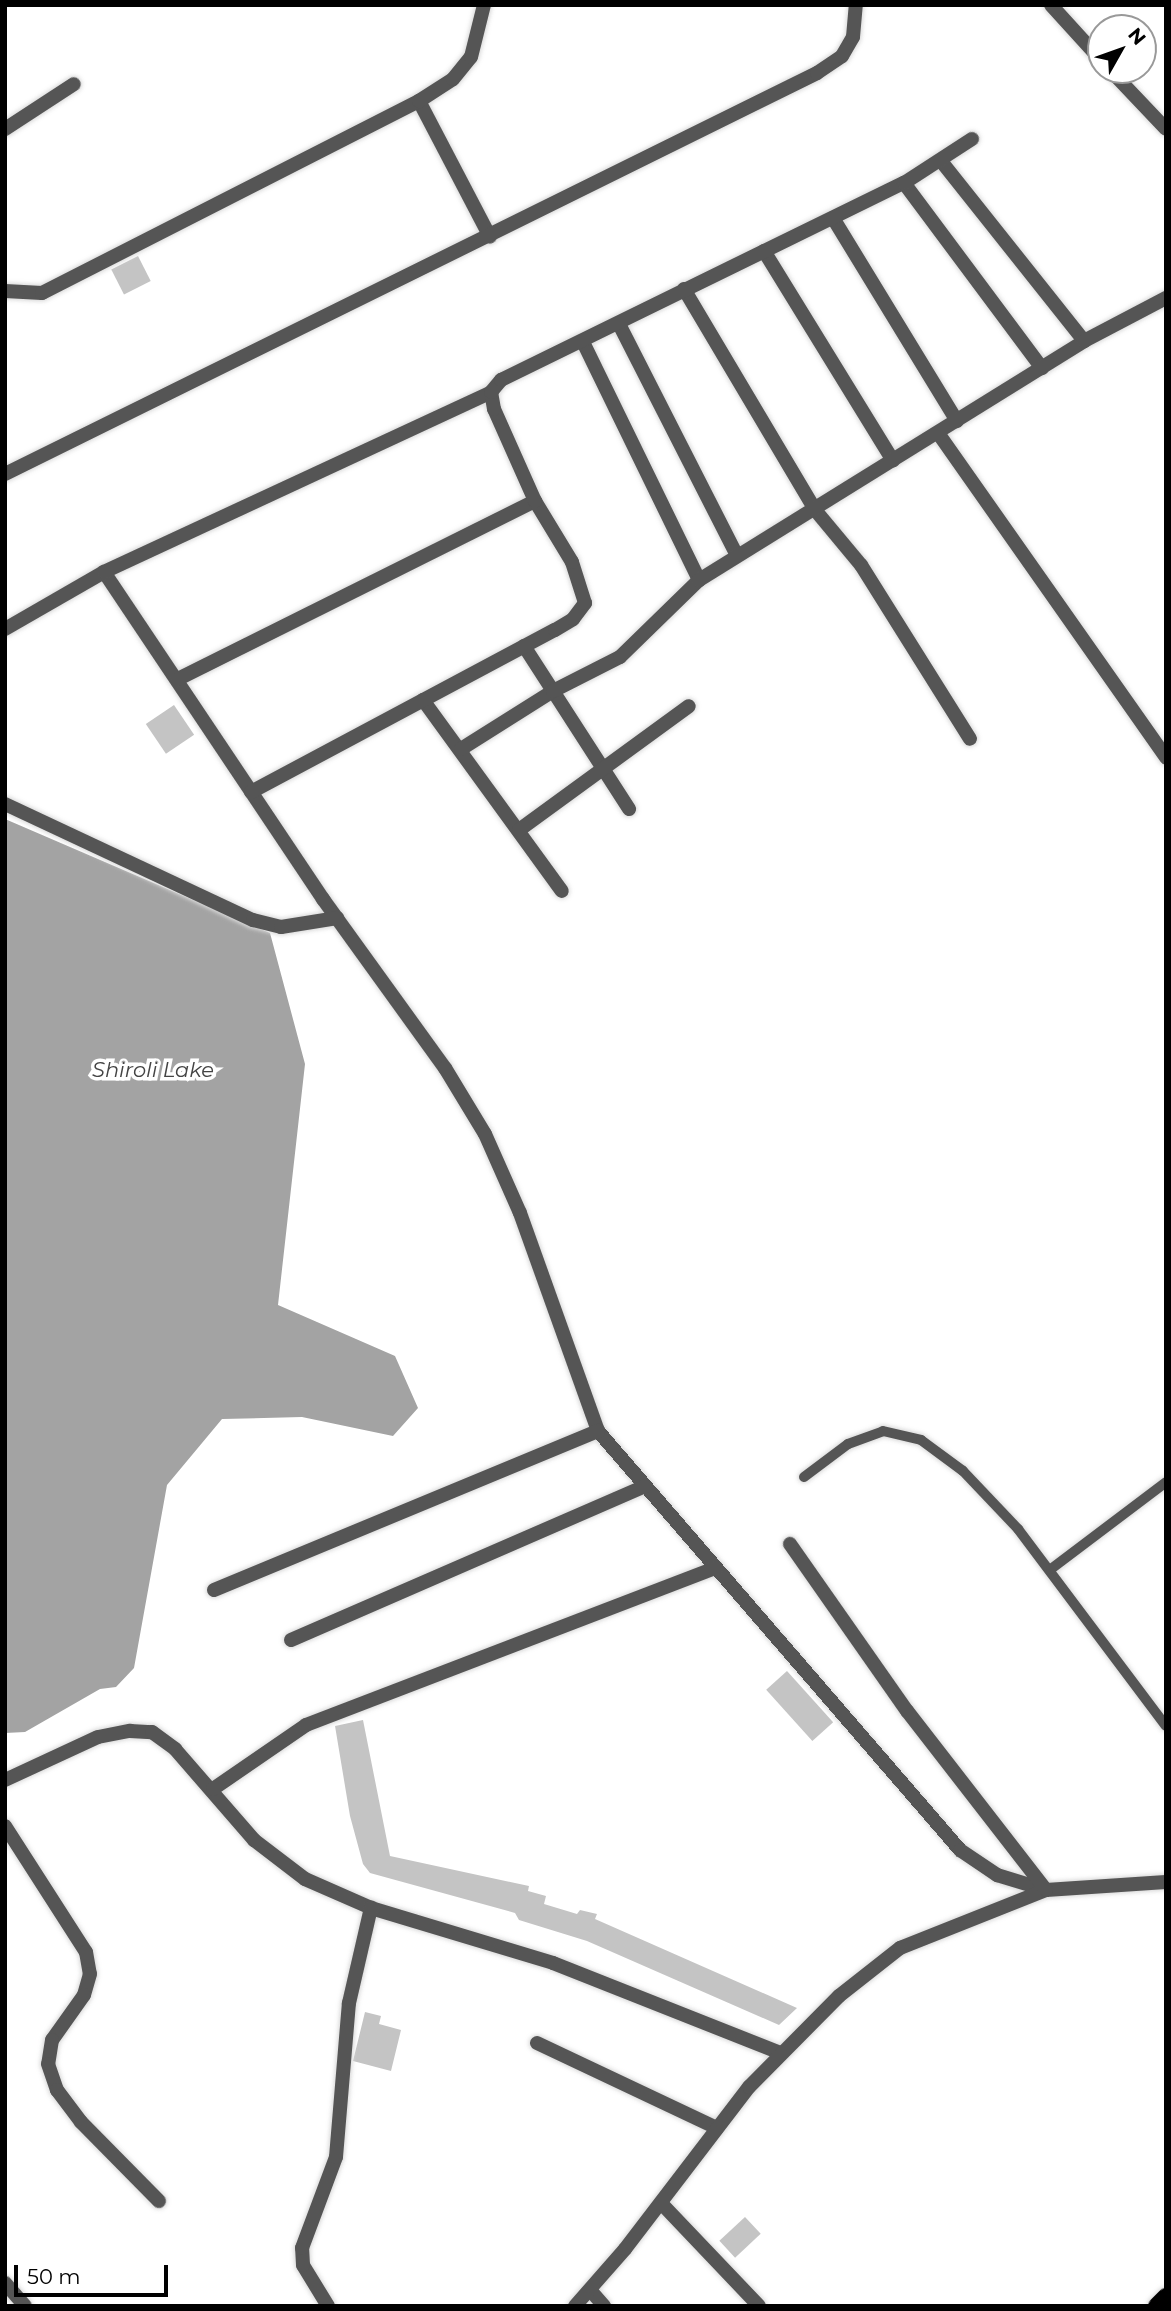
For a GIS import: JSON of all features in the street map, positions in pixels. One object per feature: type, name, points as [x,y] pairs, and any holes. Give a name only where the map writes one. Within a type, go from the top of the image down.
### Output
[{"type":"highway","points":[[1157,2306],[1166,2297]]},
{"type":"street","points":[[5,290],[43,293],[419,101],[453,79],[471,57],[484,5]]},
{"type":"street","points":[[5,474],[490,237],[817,73],[842,56],[853,37],[856,5]]},
{"type":"street","points":[[1051,5],[1087,45]]},
{"type":"street","points":[[5,129],[74,84]]},
{"type":"street","points":[[1123,84],[1166,129]]},
{"type":"street","points":[[419,101],[490,237]]},
{"type":"street","points":[[5,629],[104,572],[491,392],[522,367],[583,342],[684,289],[904,183],[942,161],[972,139]]},
{"type":"street","points":[[942,161],[1084,341]]},
{"type":"street","points":[[904,183],[1042,368]]},
{"type":"street","points":[[833,218],[957,421]]},
{"type":"street","points":[[764,251],[893,461]]},
{"type":"street","points":[[684,289],[816,511],[861,565],[970,739]]},
{"type":"street","points":[[461,749],[553,691],[620,657],[699,580],[816,511],[1084,341],[1166,298]]},
{"type":"street","points":[[619,324],[737,556]]},
{"type":"street","points":[[583,342],[699,580]]},
{"type":"street","points":[[251,792],[573,619],[585,603],[572,562],[536,501],[494,409],[491,392]]},
{"type":"street","points":[[938,433],[1166,758]]},
{"type":"street","points":[[178,679],[536,501]]},
{"type":"street","points":[[104,572],[337,918],[444,1068],[485,1134],[520,1213],[598,1431],[960,1850],[997,1875],[1046,1891]]},
{"type":"street","points":[[524,646],[629,809]]},
{"type":"street","points":[[423,700],[562,891]]},
{"type":"street","points":[[519,830],[689,706]]},
{"type":"street","points":[[5,804],[253,920],[281,927],[337,918]]},
{"type":"street","points":[[214,1590],[598,1431]]},
{"type":"street","points":[[291,1640],[645,1486]]},
{"type":"street","points":[[790,1544],[906,1711],[1046,1891]]},
{"type":"street","points":[[213,1790],[306,1725],[716,1568]]},
{"type":"street","points":[[5,1780],[99,1737],[130,1731],[152,1732],[176,1749],[254,1840],[305,1880],[371,1908],[553,1963],[780,2053]]},
{"type":"street","points":[[5,1826],[86,1952],[90,1975],[84,1994],[52,2040],[48,2064],[57,2090],[81,2122],[159,2202]]},
{"type":"street","points":[[575,2306],[591,2291],[717,2128],[780,2053],[839,1996],[900,1948],[1046,1891],[1166,1882]]},
{"type":"street","points":[[328,2306],[303,2265],[302,2248],[336,2157],[349,2003],[371,1908]]},
{"type":"street","points":[[537,2043],[717,2128]]},
{"type":"street","points":[[661,2203],[759,2306]]},
{"type":"street","points":[[5,2283],[25,2306]]},
{"type":"street","points":[[591,2291],[604,2306]]},
{"type":"lane","points":[[804,1477],[848,1444],[883,1431],[921,1440],[963,1471],[1051,1569],[1166,1726]]},
{"type":"lane","points":[[1051,1569],[1166,1482]]},
{"type":"water","name":"Shiroli Lake","points":[[5,819],[270,933],[305,1064],[278,1305],[395,1356],[418,1408],[393,1436],[302,1417],[222,1419],[167,1485],[134,1668],[116,1687],[100,1689],[25,1732],[5,1733]]},
{"type":"building","points":[[138,256],[151,281],[124,295],[111,270]]},
{"type":"building","points":[[174,705],[194,735],[166,754],[146,724]]},
{"type":"building","points":[[787,1671],[833,1722],[812,1741],[766,1690]]},
{"type":"building","points":[[363,1720],[390,1856],[529,1886],[528,1891],[546,1896],[544,1904],[577,1914],[580,1910],[597,1914],[595,1919],[797,2008],[779,2025],[587,1941],[519,1920],[515,1913],[370,1873],[363,1864],[350,1816],[335,1726]]},
{"type":"building","points":[[365,2012],[381,2016],[379,2024],[401,2030],[391,2071],[353,2061]]},
{"type":"building","points":[[745,2217],[761,2234],[735,2258],[719,2241]]}]
